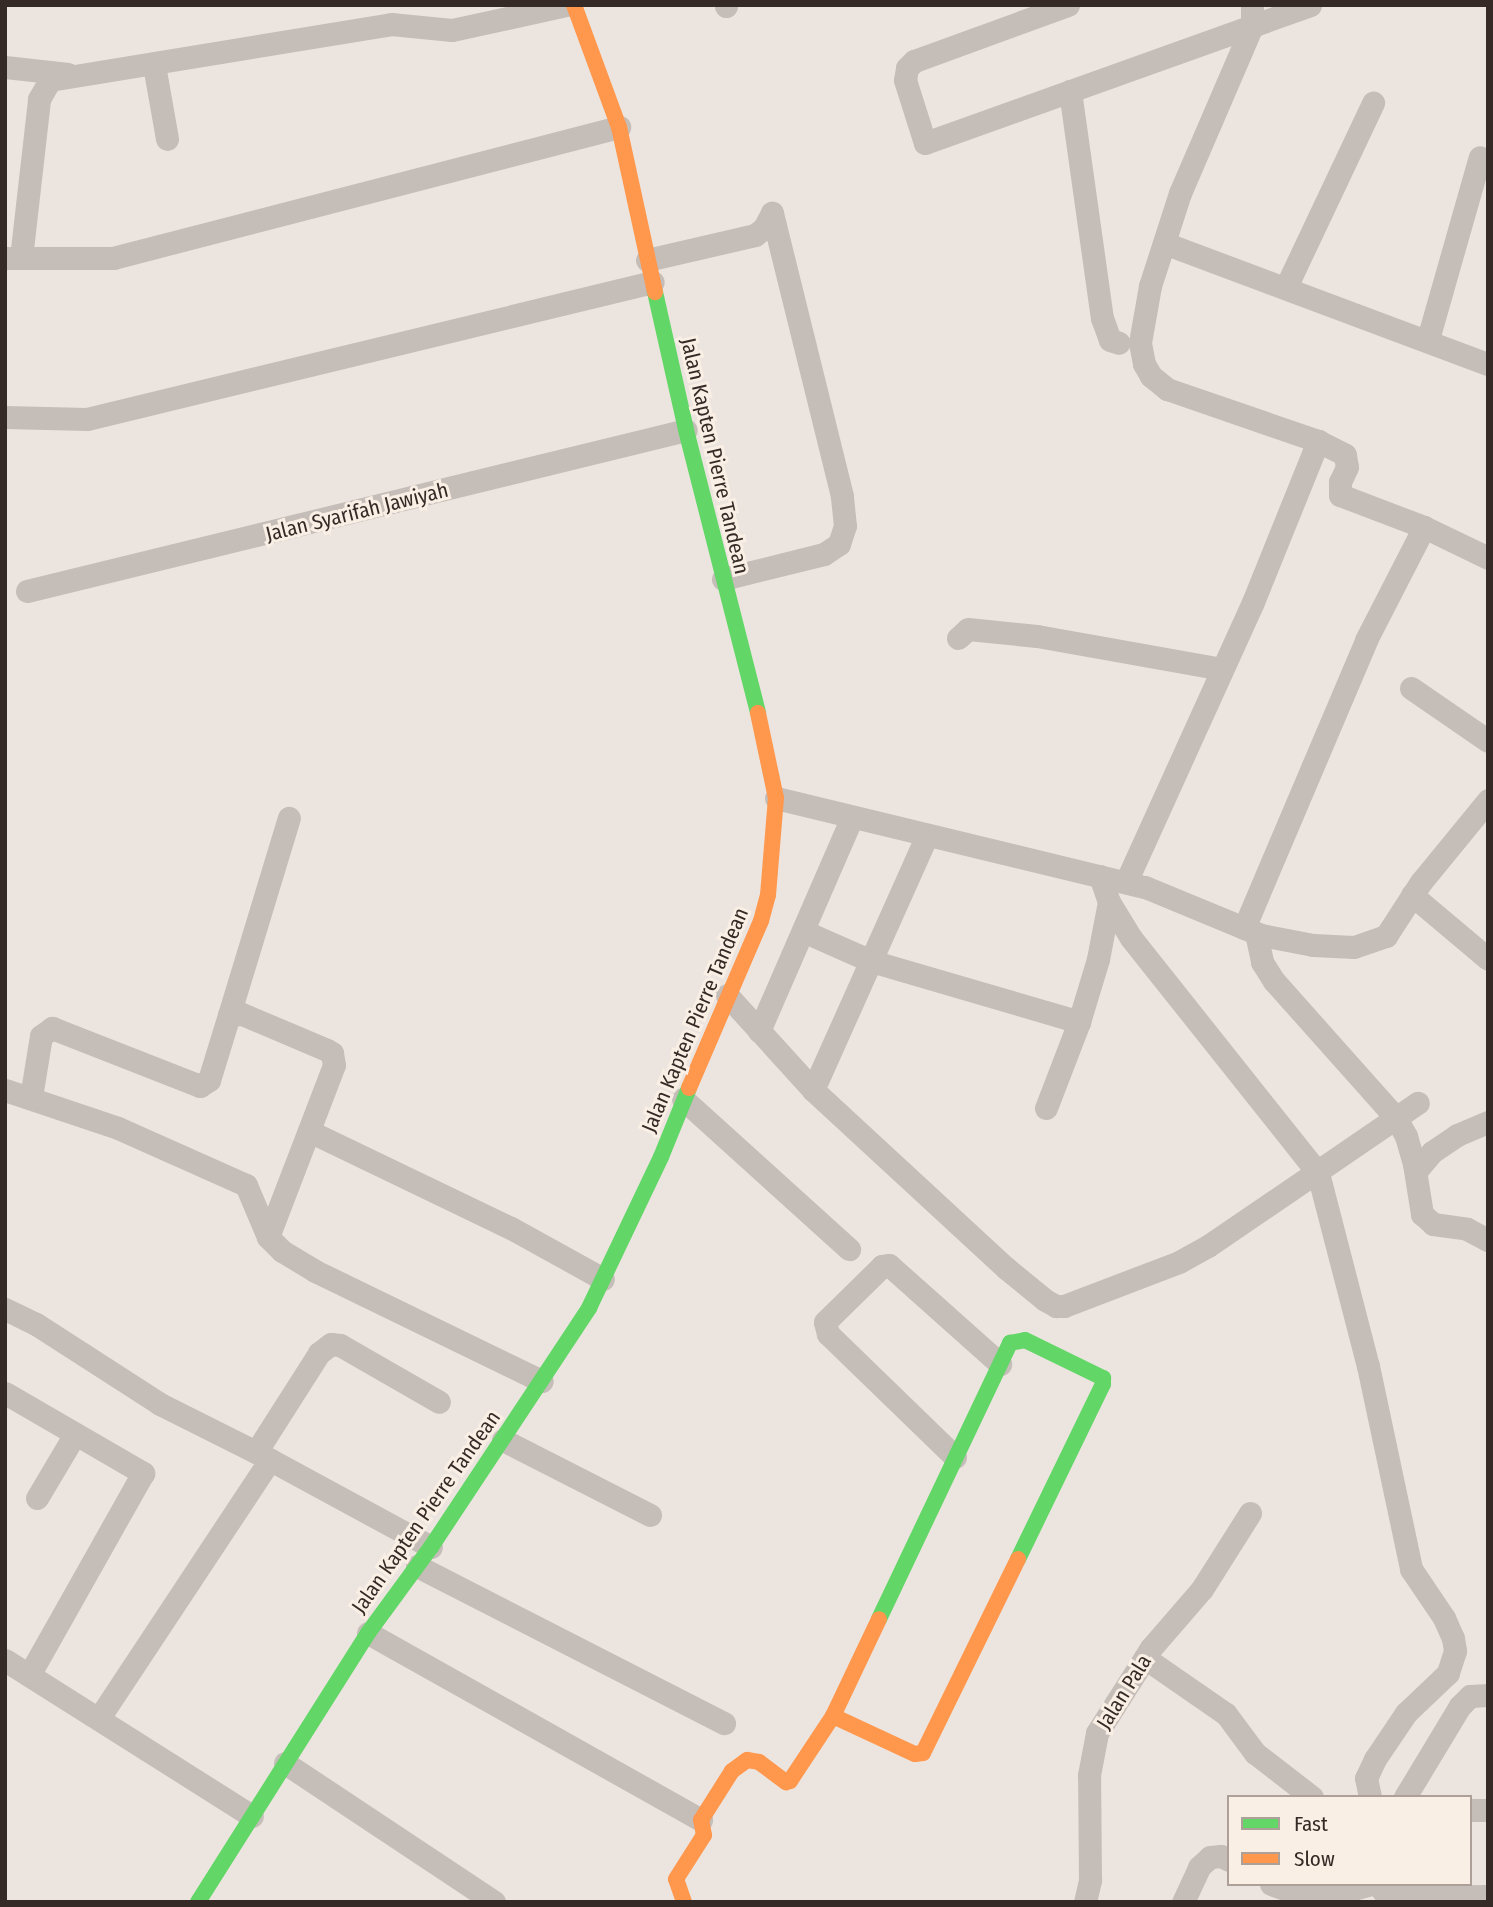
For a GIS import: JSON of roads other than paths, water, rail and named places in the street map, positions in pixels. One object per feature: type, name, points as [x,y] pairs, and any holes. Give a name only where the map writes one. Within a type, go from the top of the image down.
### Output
[{"type":"main road","name":"Jalan Kapten Pierre Tandean","points":[[198,1902],[368,1633],[424,1557],[589,1308],[661,1157],[727,995],[761,921],[768,895],[776,798],[770,760],[686,430],[619,127],[574,5]]},
{"type":"main road","points":[[684,1902],[676,1879],[704,1835],[701,1820],[732,1772],[747,1760],[759,1762],[786,1782],[790,1781],[832,1716],[1010,1343],[1025,1340],[1104,1381],[923,1753],[915,1754],[832,1716]]},
{"type":"street","points":[[567,5],[452,30],[391,24],[155,65],[69,74],[50,80],[39,99],[13,258],[113,258],[619,127]]},
{"type":"street","points":[[1068,5],[914,61],[907,68],[905,80],[925,144],[1070,91],[1252,16],[1310,5]]},
{"type":"street","points":[[1252,16],[1180,193],[1150,286],[1140,343],[1144,364],[1151,376],[1167,389],[1318,441],[1345,455],[1348,461],[1338,489],[1340,495],[1424,527],[1488,558]]},
{"type":"street","points":[[155,65],[167,139]]},
{"type":"street","points":[[5,67],[69,74]]},
{"type":"street","points":[[1070,91],[1102,318],[1110,340],[1119,343]]},
{"type":"street","points":[[1286,287],[1373,103]]},
{"type":"street","points":[[1428,339],[1480,157]]},
{"type":"street","points":[[5,417],[87,419],[650,271],[755,235],[764,228],[772,213],[842,496],[845,526],[839,544],[824,554],[723,579]]},
{"type":"street","points":[[1164,243],[1428,339],[1488,364]]},
{"type":"street","name":"Jalan Syarifah Jawiyah","points":[[27,591],[686,430]]},
{"type":"street","points":[[1126,882],[1222,669],[1318,441]]},
{"type":"street","points":[[1424,527],[1366,640],[1250,930],[1262,962],[1274,981],[1396,1118],[1406,1136],[1416,1171],[1422,1214],[1433,1224],[1467,1229],[1488,1240]]},
{"type":"street","points":[[958,638],[968,629],[1037,636],[1222,669]]},
{"type":"street","points":[[1411,688],[1488,741]]},
{"type":"street","points":[[776,798],[1145,887],[1250,930],[1313,945],[1354,947],[1386,936],[1412,895],[1488,800]]},
{"type":"street","points":[[759,1031],[852,817]]},
{"type":"street","points":[[31,1097],[41,1037],[52,1028],[194,1085],[206,1085],[289,818]]},
{"type":"street","points":[[813,1090],[928,835]]},
{"type":"street","points":[[1100,876],[1109,902],[1130,938],[1318,1173],[1368,1366],[1411,1569],[1444,1618],[1453,1638],[1455,1651],[1448,1673],[1406,1713],[1375,1759],[1366,1778],[1370,1795]]},
{"type":"street","points":[[1412,895],[1488,959]]},
{"type":"street","points":[[1046,1108],[1079,1022],[1098,958],[1109,902]]},
{"type":"street","points":[[803,931],[871,961],[1079,1022]]},
{"type":"street","points":[[727,995],[813,1090],[1006,1268],[1056,1306],[1065,1306],[1179,1262],[1241,1226],[1418,1103]]},
{"type":"street","points":[[229,1015],[242,1014],[332,1053],[334,1065],[268,1237]]},
{"type":"street","points":[[5,1090],[118,1128],[246,1185],[268,1237],[282,1251],[315,1271],[542,1381]]},
{"type":"street","points":[[683,1099],[849,1249]]},
{"type":"street","points":[[1416,1171],[1432,1152],[1448,1141],[1488,1122]]},
{"type":"street","points":[[309,1131],[512,1227],[603,1279]]},
{"type":"street","points":[[956,1457],[828,1334],[825,1322],[882,1266],[889,1265],[1000,1364]]},
{"type":"street","points":[[5,1309],[36,1324],[160,1404],[263,1456],[424,1557],[724,1723]]},
{"type":"street","points":[[99,1718],[263,1456],[319,1353],[331,1344],[340,1345],[439,1402]]},
{"type":"street","points":[[5,1392],[143,1473],[29,1675]]},
{"type":"street","points":[[37,1497],[75,1434]]},
{"type":"street","points":[[503,1440],[650,1515]]},
{"type":"street","name":"Jalan Pala","points":[[1093,1898],[1091,1753],[1097,1733],[1145,1658],[1202,1589],[1250,1513]]},
{"type":"street","points":[[368,1633],[701,1820]]},
{"type":"street","points":[[1145,1658],[1226,1714],[1255,1753],[1309,1795]]},
{"type":"street","points":[[5,1660],[252,1816]]},
{"type":"street","points":[[1406,1795],[1460,1706],[1470,1696],[1488,1695]]},
{"type":"street","points":[[285,1763],[494,1902]]},
{"type":"street","points":[[1183,1902],[1199,1867],[1210,1857],[1221,1856],[1227,1859]]},
{"type":"street","points":[[1277,1886],[1299,1894],[1332,1895],[1364,1886]]},
{"type":"street","points":[[1388,1894],[1433,1900],[1488,1896]]}]
